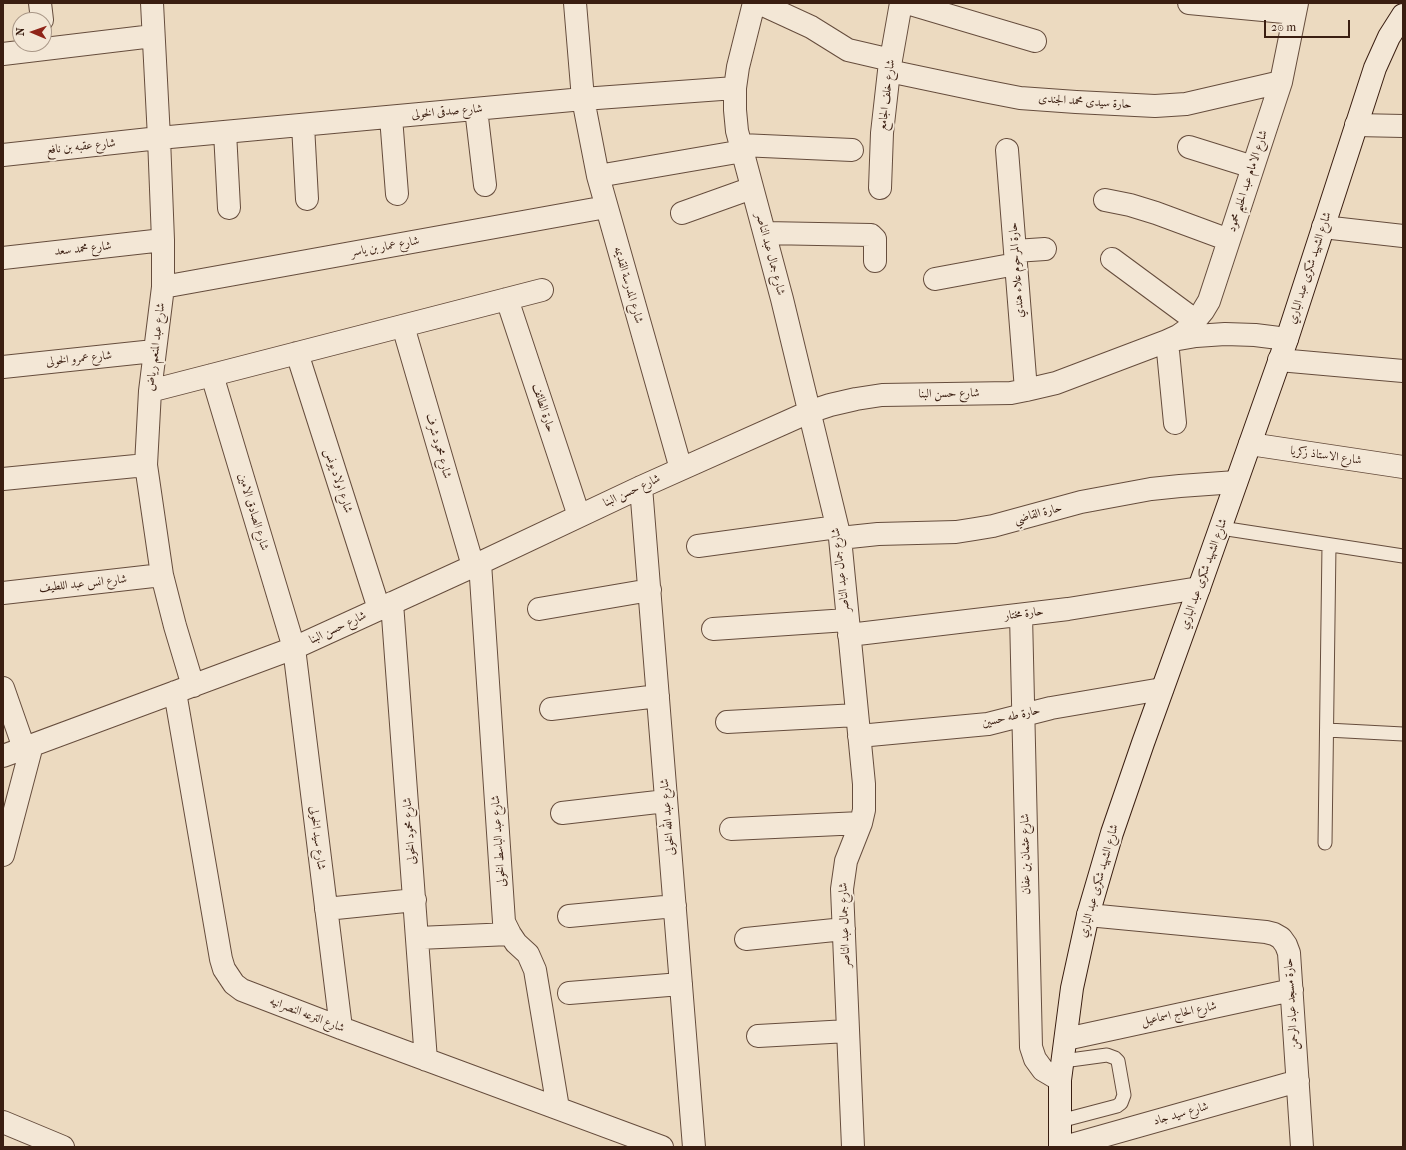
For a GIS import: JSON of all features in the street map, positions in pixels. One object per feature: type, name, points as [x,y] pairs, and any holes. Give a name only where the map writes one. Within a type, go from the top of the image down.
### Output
[{"type":"street","name":"شارع عبد المنعم رياض","points":[[152,3],[163,240],[163,287],[150,391],[146,465],[162,575],[175,626],[184,689]]},
{"type":"street","name":"شارع المدرسة القديمه","points":[[575,3],[582,99],[598,176],[681,469]]},
{"type":"street","name":"شارع جمال عبد الناصر","points":[[754,3],[738,67],[735,88],[737,131],[782,300],[838,533],[865,797],[861,823],[850,848],[843,875],[842,889],[853,1147]]},
{"type":"street","name":"حارة سيدى محمد الجندى","points":[[759,3],[811,27],[848,50],[890,66],[977,90],[1020,98],[1155,106],[1186,104],[1281,82]]},
{"type":"street","name":"شارع خلف الجامع","points":[[880,188],[882,134],[890,66],[901,3]]},
{"type":"street","points":[[907,3],[1035,41]]},
{"type":"street","points":[[1189,3],[1296,8]]},
{"type":"street","name":"شارع الامام عبد الحليم محمود","points":[[1167,341],[1183,332],[1196,321],[1209,301],[1281,82],[1296,8]]},
{"type":"street","name":"شارع الشهيد شكرى عبد الباري","points":[[1060,1147],[1062,1070],[1072,988],[1088,915],[1112,834],[1279,360],[1376,68],[1389,37],[1403,15]]},
{"type":"street","points":[[52,41],[153,36]]},
{"type":"street","name":"شارع صدقى الخولى","points":[[159,138],[582,99],[735,88]]},
{"type":"street","points":[[476,109],[485,185]]},
{"type":"street","points":[[391,117],[397,194]]},
{"type":"street","points":[[303,125],[307,199]]},
{"type":"street","points":[[1356,125],[1403,126]]},
{"type":"street","points":[[226,132],[230,208]]},
{"type":"street","name":"شارع عقبه بن نافع","points":[[3,155],[159,138]]},
{"type":"street","points":[[1189,147],[1253,167]]},
{"type":"street","points":[[598,176],[742,148],[852,150]]},
{"type":"street","name":"حارة المرحوم علاء هندي","points":[[1007,150],[1026,390]]},
{"type":"street","points":[[682,213],[752,188]]},
{"type":"street","points":[[1106,200],[1130,205],[1156,213],[1229,240]]},
{"type":"street","name":"شارع عمار بن ياسر","points":[[163,287],[606,207]]},
{"type":"street","points":[[1323,227],[1403,236]]},
{"type":"street","points":[[765,234],[871,235],[875,239],[875,261]]},
{"type":"street","name":"شارع محمد سعد","points":[[3,258],[163,240]]},
{"type":"street","points":[[935,279],[1045,249]]},
{"type":"street","points":[[1112,259],[1196,321]]},
{"type":"street","points":[[150,391],[542,290]]},
{"type":"street","name":"حارة الطائف","points":[[507,299],[578,516]]},
{"type":"street","name":"شارع محمود شرف","points":[[403,326],[477,564]]},
{"type":"street","name":"شارع حسن البنا","points":[[3,756],[294,648],[641,487],[809,412],[830,405],[882,395],[1011,393],[1056,383],[1167,341],[1196,336],[1225,334],[1255,335],[1286,339]]},
{"type":"street","points":[[1167,341],[1175,423]]},
{"type":"street","name":"شارع عمرو الخولى","points":[[3,367],[154,351]]},
{"type":"street","name":"شارع اولاد يونس","points":[[297,353],[386,606]]},
{"type":"street","points":[[1279,360],[1403,371]]},
{"type":"street","name":"شارع الصادق الامين","points":[[212,375],[294,648]]},
{"type":"street","name":"شارع الاستاذ زكريا","points":[[1250,444],[1403,467]]},
{"type":"street","points":[[3,479],[146,465]]},
{"type":"street","name":"حارة القاضي","points":[[698,546],[838,533],[878,534],[956,532],[993,526],[1081,502],[1151,489],[1236,482]]},
{"type":"street","name":"شارع عبد الله الخولى","points":[[641,487],[694,1147]]},
{"type":"street","name":"شارع عبد الباسط الخولى","points":[[477,564],[504,922],[516,943],[528,954],[535,970],[558,1108]]},
{"type":"street","name":"شارع انس عبد اللطيف","points":[[3,593],[162,575]]},
{"type":"street","name":"حارة مختار","points":[[713,629],[848,627],[1021,615],[1199,588]]},
{"type":"street","points":[[539,609],[650,590]]},
{"type":"street","name":"شارع محمود الخولى","points":[[386,606],[415,900],[426,1060]]},
{"type":"street","name":"شارع عثمان بن عفان","points":[[1021,615],[1031,1047],[1035,1059],[1043,1070],[1062,1070]]},
{"type":"street","name":"شارع سيد الخولى","points":[[294,648],[341,1028]]},
{"type":"street","points":[[3,688],[28,746],[3,855]]},
{"type":"street","name":"شارع الترعه النصرانيه","points":[[184,689],[224,969],[234,984],[242,990],[341,1028],[662,1147]]},
{"type":"street","name":"حارة طه حسين","points":[[727,722],[974,726],[988,724],[1051,708],[1162,689]]},
{"type":"street","points":[[551,709],[658,696]]},
{"type":"street","points":[[562,813],[666,801]]},
{"type":"street","points":[[731,828],[861,823]]},
{"type":"street","points":[[326,909],[415,900]]},
{"type":"street","points":[[569,916],[675,906]]},
{"type":"street","name":"حارة مسجد عباد الرحمن","points":[[1088,915],[1266,932],[1281,938],[1286,945],[1288,953],[1292,990],[1302,1147]]},
{"type":"street","points":[[746,939],[844,930]]},
{"type":"street","points":[[418,938],[510,934]]},
{"type":"street","points":[[569,993],[682,984]]},
{"type":"street","name":"شارع الحاج اسماعيل","points":[[1066,1039],[1292,990]]},
{"type":"street","points":[[758,1036],[848,1031]]},
{"type":"street","name":"شارع سيد جاد","points":[[1064,1147],[1298,1081]]},
{"type":"street","points":[[3,1122],[62,1147]]},
{"type":"lane","points":[[1220,528],[1403,556]]},
{"type":"lane","points":[[1326,843],[1329,545]]},
{"type":"lane","points":[[1327,730],[1403,734]]},
{"type":"lane","points":[[1060,1121],[1117,1106],[1121,1103],[1124,1095],[1118,1061],[1115,1058],[1107,1055],[1062,1070]]}]
